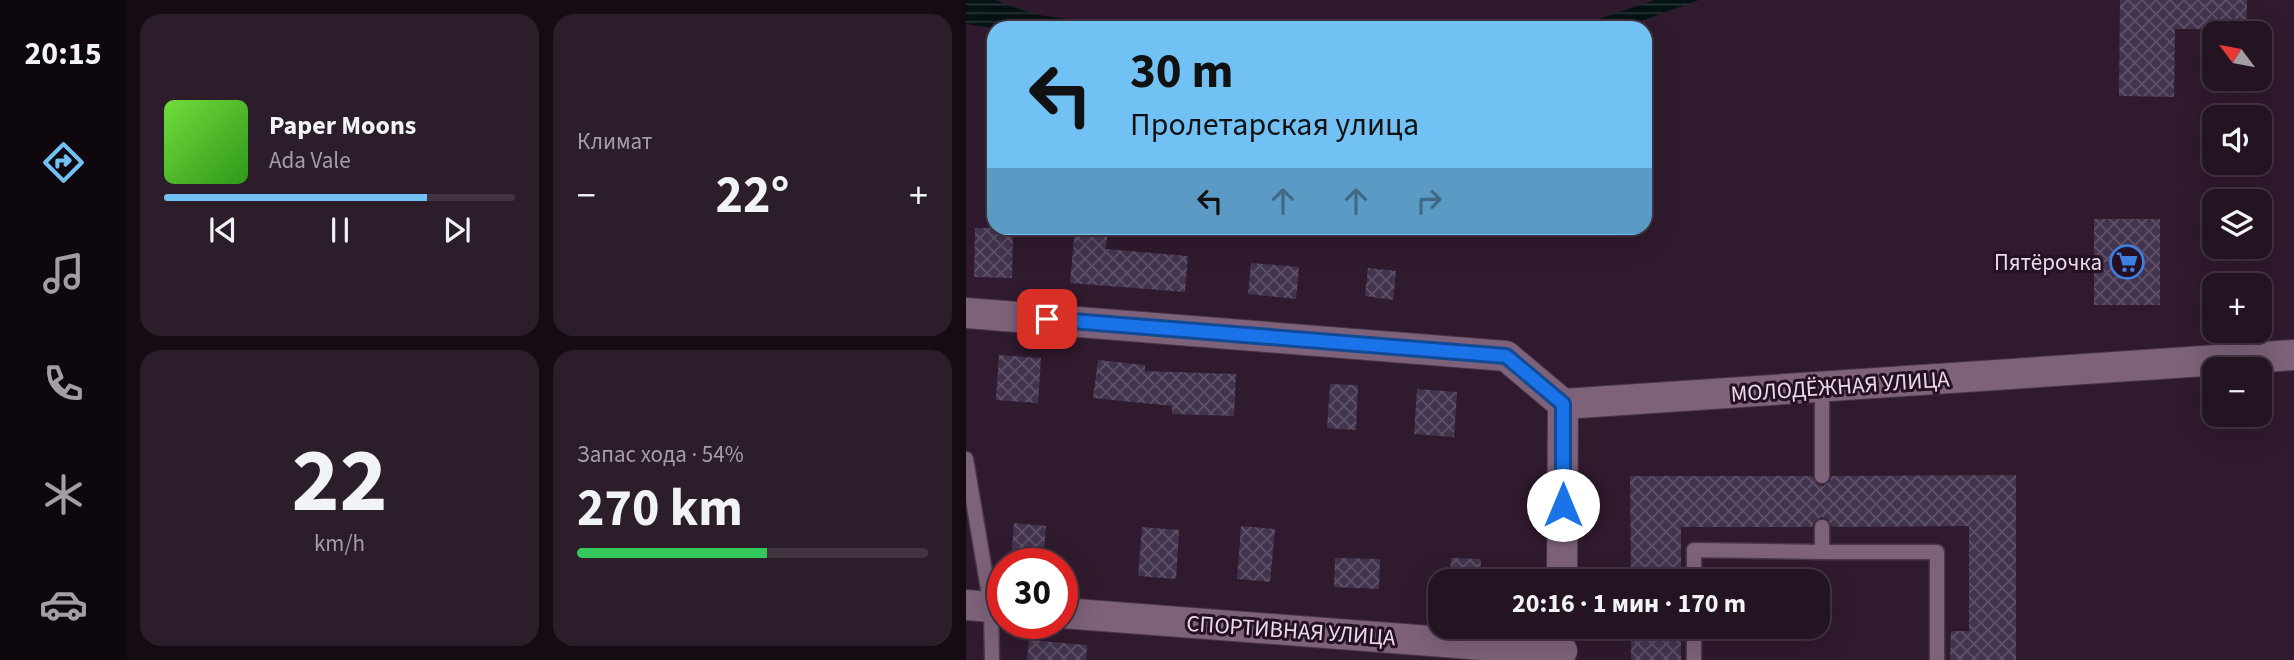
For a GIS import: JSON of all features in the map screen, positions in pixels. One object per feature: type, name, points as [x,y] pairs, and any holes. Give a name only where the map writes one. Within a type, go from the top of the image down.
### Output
[{"type":"street","points":[[966,313],[1506,356],[1563,404],[1562,569]]},
{"type":"street","name":"МОЛОДЁЖНАЯ УЛИЦА","points":[[1563,404],[2294,355]]},
{"type":"street","name":"СПОРТИВНАЯ УЛИЦА","points":[[1078,614],[1562,646]]},
{"type":"lane","points":[[1822,387],[1822,476]]},
{"type":"lane","points":[[966,459],[987,607]]},
{"type":"lane","points":[[1822,527],[1822,552]]},
{"type":"lane","points":[[1694,569],[1694,550],[1937,552],[1937,660]]},
{"type":"lane","points":[[990,639],[992,660]]},
{"type":"lane","points":[[1694,639],[1694,660]]},
{"type":"shaded area","points":[[966,0],[995,0],[1033,14],[1077,21],[987,21],[987,27],[966,24]]},
{"type":"shaded area","points":[[1654,0],[1699,0],[1641,21],[1593,21]]},
{"type":"building","points":[[2120,0],[2247,0],[2247,21],[2202,21],[2202,29],[2175,29],[2174,97],[2119,96]]},
{"type":"building","name":"Пятёрочка","points":[[2094,219],[2160,219],[2160,305],[2094,305]]},
{"type":"building","points":[[975,228],[987,228],[987,235],[1013,235],[1012,278],[974,277]]},
{"type":"building","points":[[1074,235],[1107,235],[1106,249],[1188,256],[1185,292],[1070,283]]},
{"type":"building","points":[[1251,263],[1299,267],[1296,299],[1248,294]]},
{"type":"building","points":[[1368,268],[1396,271],[1393,300],[1365,296]]},
{"type":"building","points":[[999,355],[1041,358],[1038,403],[996,400]]},
{"type":"building","points":[[1098,360],[1145,365],[1145,371],[1236,374],[1234,416],[1172,414],[1172,406],[1093,398]]},
{"type":"building","points":[[1330,384],[1358,385],[1356,430],[1327,428]]},
{"type":"building","points":[[1417,389],[1457,392],[1454,437],[1414,434]]},
{"type":"building","points":[[2016,475],[2016,660],[1950,660],[1951,631],[1969,631],[1969,526],[1832,527],[1827,519],[1821,517],[1812,527],[1681,527],[1681,569],[1631,569],[1630,476],[1812,476],[1817,484],[1823,486],[1832,476]]},
{"type":"building","points":[[1014,523],[1046,526],[1044,548],[1012,548]]},
{"type":"building","points":[[1241,526],[1275,529],[1270,582],[1237,579]]},
{"type":"building","points":[[1142,527],[1179,530],[1176,579],[1138,576]]},
{"type":"building","points":[[1335,558],[1380,559],[1379,589],[1334,587]]},
{"type":"building","points":[[1451,558],[1481,559],[1481,569],[1451,569]]},
{"type":"building","points":[[1631,639],[1681,639],[1681,660],[1631,660]]},
{"type":"building","points":[[1029,640],[1087,645],[1086,660],[1027,660]]},
{"type":"place","name":"Пятёрочка","points":[[2127,262]]},
{"type":"route","points":[[1047,319],[1506,356],[1563,404],[1563,505]]}]
